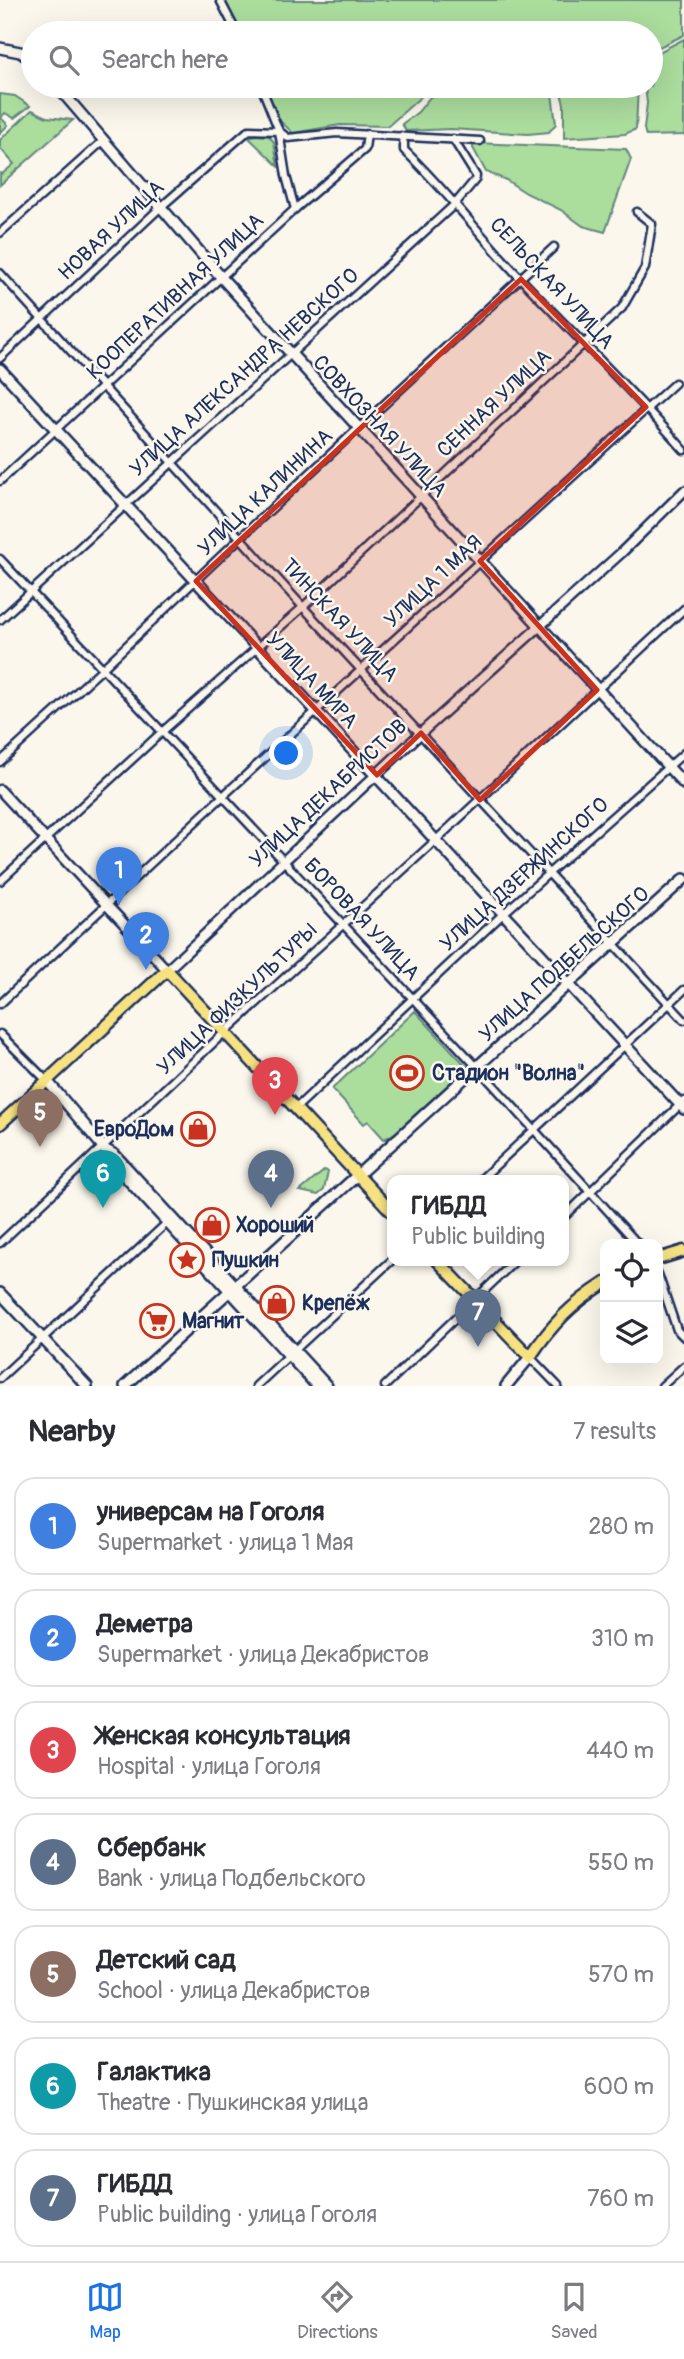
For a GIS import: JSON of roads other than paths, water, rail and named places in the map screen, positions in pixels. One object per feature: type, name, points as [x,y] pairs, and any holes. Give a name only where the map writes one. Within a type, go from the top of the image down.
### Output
[{"type":"main road","points":[[0,48],[21,53]]},
{"type":"main road","name":"СОВХОЗНАЯ УЛИЦА","points":[[67,98],[290,354],[684,783]]},
{"type":"main road","name":"УЛИЦА МИРА","points":[[0,369],[567,984],[683,1105]]},
{"type":"main road","name":"УЛИЦА ПОДБЕЛЬСКОГО","points":[[125,1386],[684,879]]},
{"type":"main road","points":[[167,970],[387,1206]]},
{"type":"main road","name":"УЛИЦА ДЕКАБРИСТОВ","points":[[0,1124],[167,970]]},
{"type":"main road","points":[[48,1082],[104,1148],[115,1155],[232,1288],[292,1353],[327,1386]]},
{"type":"main road","points":[[663,1257],[684,1251]]},
{"type":"main road","points":[[443,1266],[530,1357]]},
{"type":"main road","points":[[506,1386],[562,1315],[600,1287]]},
{"type":"main road","points":[[0,1293],[87,1386]]},
{"type":"main road","points":[[292,1353],[317,1386]]},
{"type":"street","points":[[220,0],[231,21]]},
{"type":"street","points":[[266,98],[279,131],[286,176],[295,209]]},
{"type":"street","name":"НОВАЯ УЛИЦА","points":[[0,358],[162,206],[249,130],[279,131]]},
{"type":"street","points":[[279,131],[288,138]]},
{"type":"street","points":[[281,144],[288,138],[337,133],[480,141]]},
{"type":"street","name":"КООПЕРАТИВНАЯ УЛИЦА","points":[[0,481],[295,209],[365,149],[367,134]]},
{"type":"street","name":"СЕЛЬСКАЯ УЛИЦА","points":[[401,136],[404,150],[521,279],[646,407],[684,450]]},
{"type":"street","name":"УЛИЦА АЛЕКСАНДРА НЕВСКОГО","points":[[0,621],[454,204],[476,176],[453,139]]},
{"type":"street","points":[[0,233],[104,140]]},
{"type":"street","name":"СЕННАЯ УЛИЦА","points":[[0,881],[303,607],[622,308],[645,268],[652,224],[638,212]]},
{"type":"street","name":"УЛИЦА КАЛИНИНА","points":[[0,762],[554,247]]},
{"type":"street","name":"ТИНСКАЯ УЛИЦА","points":[[0,273],[684,1020]]},
{"type":"street","name":"УЛИЦА 1 МАЯ","points":[[0,1004],[675,383]]},
{"type":"street","name":"УЛИЦА ДЕКАБРИСТОВ","points":[[167,970],[421,733],[621,553],[684,491]]},
{"type":"street","name":"БОРОВАЯ УЛИЦА","points":[[0,559],[477,1067],[633,1239]]},
{"type":"street","name":"УЛИЦА ФИЗКУЛЬТУРЫ","points":[[0,1243],[684,609]]},
{"type":"street","name":"УЛИЦА ДЗЕРЖИНСКОГО","points":[[296,1108],[548,873],[684,753]]},
{"type":"street","points":[[0,790],[167,970]]},
{"type":"street","points":[[485,1175],[684,990]]},
{"type":"street","points":[[0,1034],[48,1082]]},
{"type":"street","points":[[569,1212],[683,1105]]},
{"type":"street","points":[[0,1378],[170,1220]]},
{"type":"street","points":[[256,1386],[387,1264]]},
{"type":"street","points":[[385,1386],[510,1266]]},
{"type":"street","points":[[663,1289],[677,1330],[684,1338]]},
{"type":"street","points":[[530,1357],[558,1386]]},
{"type":"street","points":[[662,1386],[684,1366]]},
{"type":"place","name":"универсам на Гоголя","points":[[119,905]]},
{"type":"place","name":"Деметра","points":[[146,970]]},
{"type":"place","name":"Стадион \"Волна\"","points":[[407,1073]]},
{"type":"place","name":"Женская консультация","points":[[275,1115]]},
{"type":"place","name":"ЕвроДом","points":[[198,1129]]},
{"type":"place","name":"Детский сад","points":[[40,1147]]},
{"type":"place","name":"Галактика","points":[[103,1208]]},
{"type":"place","name":"Сбербанк","points":[[271,1208]]},
{"type":"place","name":"Хороший","points":[[212,1225]]},
{"type":"place","name":"Пушкин","points":[[187,1260]]},
{"type":"place","name":"Крепёж","points":[[277,1303]]},
{"type":"place","name":"Магнит","points":[[157,1321]]},
{"type":"place","name":"ГИБДД","points":[[478,1347]]}]
